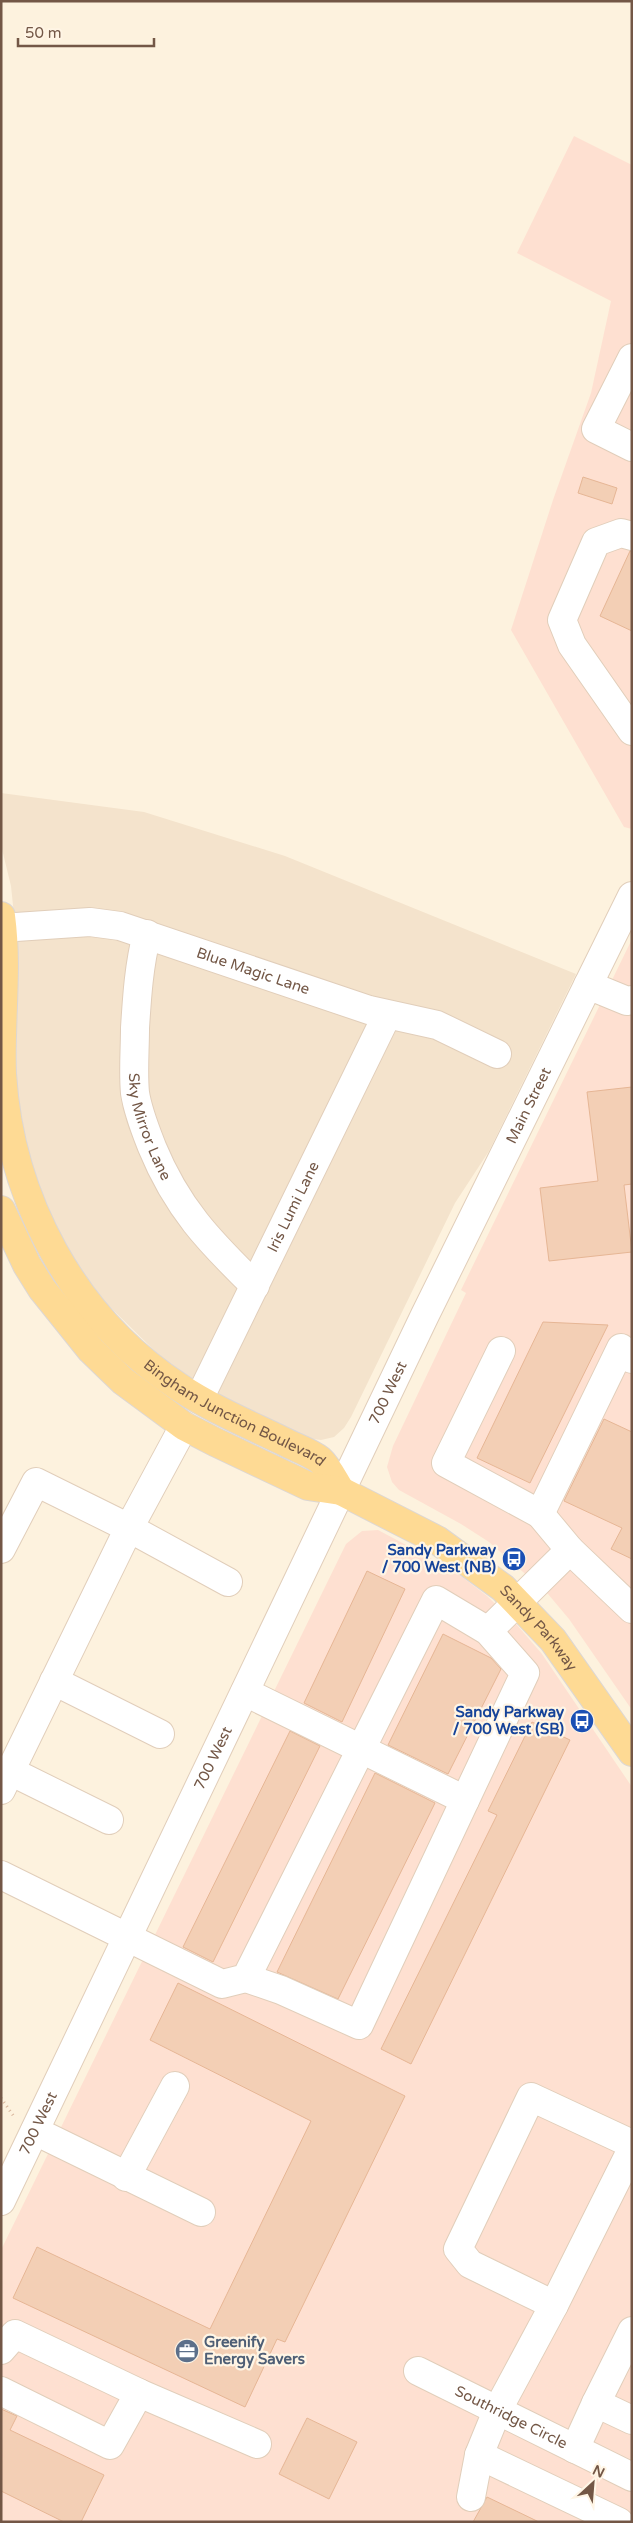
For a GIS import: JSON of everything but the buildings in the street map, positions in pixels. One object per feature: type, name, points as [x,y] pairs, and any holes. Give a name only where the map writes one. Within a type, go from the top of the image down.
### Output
[{"type":"main road","name":"Bingham Junction Boulevard","points":[[2,924],[2,1072],[4,1098],[14,1156],[34,1212],[62,1266],[98,1316],[146,1362],[199,1399],[320,1460],[341,1491]]},
{"type":"main road","name":"Bingham Junction Boulevard","points":[[1,1210],[27,1265],[42,1289],[73,1330],[123,1381],[184,1426],[308,1486],[341,1491]]},
{"type":"main road","name":"Sandy Parkway","points":[[341,1491],[437,1540],[503,1588],[553,1640],[632,1752]]},
{"type":"street","points":[[632,358],[596,430],[632,447]]},
{"type":"street","points":[[632,536],[621,533],[596,542],[562,620],[572,644],[632,731]]},
{"type":"street","name":"Main Street","points":[[425,1315],[588,985],[624,935],[632,896]]},
{"type":"street","name":"Blue Magic Lane","points":[[2,924],[90,922],[120,926],[387,1015],[437,1025],[497,1054]]},
{"type":"street","name":"Sky Mirror Lane","points":[[146,934],[137,978],[134,1075],[136,1094],[144,1127],[162,1172],[181,1204],[210,1241],[256,1286]]},
{"type":"street","points":[[588,985],[627,1000],[632,1000]]},
{"type":"street","name":"Iris Lumi Lane","points":[[199,1399],[256,1286],[387,1015]]},
{"type":"street","name":"700 West","points":[[1,2200],[425,1315]]},
{"type":"street","points":[[540,1514],[621,1348],[632,1359]]},
{"type":"street","points":[[501,1350],[446,1463],[540,1514],[570,1550],[632,1609]]},
{"type":"street","points":[[109,1820],[6,1781],[129,1528],[184,1426]]},
{"type":"street","points":[[2,1546],[36,1482],[129,1528],[228,1582]]},
{"type":"street","points":[[488,1631],[570,1550]]},
{"type":"street","points":[[1,1875],[222,1984],[246,1978],[281,1990],[359,2026],[524,1673],[488,1631],[436,1600],[246,1978]]},
{"type":"street","points":[[54,1680],[160,1734]]},
{"type":"street","points":[[244,1692],[465,1800]]},
{"type":"street","points":[[126,2177],[175,2086]]},
{"type":"street","points":[[554,2305],[470,2264],[458,2249],[531,2097],[632,2144]]},
{"type":"street","points":[[35,2131],[201,2212]]},
{"type":"street","points":[[471,2497],[479,2455],[497,2411],[554,2305],[632,2148]]},
{"type":"street","points":[[574,2449],[632,2331]]},
{"type":"street","points":[[1,2350],[15,2334],[139,2393],[257,2444]]},
{"type":"street","name":"Southridge Circle","points":[[418,2371],[632,2476]]},
{"type":"street","points":[[1,2391],[110,2445],[139,2393]]},
{"type":"street","points":[[596,2403],[632,2420]]},
{"type":"street","points":[[479,2455],[619,2522]]},
{"type":"shaded area","points":[[574,136],[632,165],[632,829],[624,827],[511,630],[553,500],[591,393],[611,301],[517,253]]},
{"type":"shaded area","points":[[1,793],[144,812],[285,856],[576,974],[489,1151],[455,1203],[351,1417],[344,1428],[334,1437],[321,1440],[305,1438],[229,1401],[165,1361],[105,1302],[73,1259],[50,1216],[30,1162],[16,1086],[18,953],[11,886],[1,845]]},
{"type":"shaded area","points":[[632,939],[632,1710],[569,1619],[548,1594],[489,1542],[461,1524],[399,1490],[392,1482],[387,1467],[393,1446],[466,1293],[461,1290]]},
{"type":"shaded area","points":[[378,1530],[453,1570],[487,1596],[517,1625],[542,1654],[632,1787],[632,2522],[1,2522],[1,2250],[346,1544],[362,1531]]},
{"type":"place","name":"Sandy Parkway / 700 West (NB)","points":[[514,1559]]},
{"type":"place","name":"Sandy Parkway / 700 West (SB)","points":[[582,1721]]},
{"type":"place","name":"Greenify Energy Savers","points":[[187,2351]]}]
